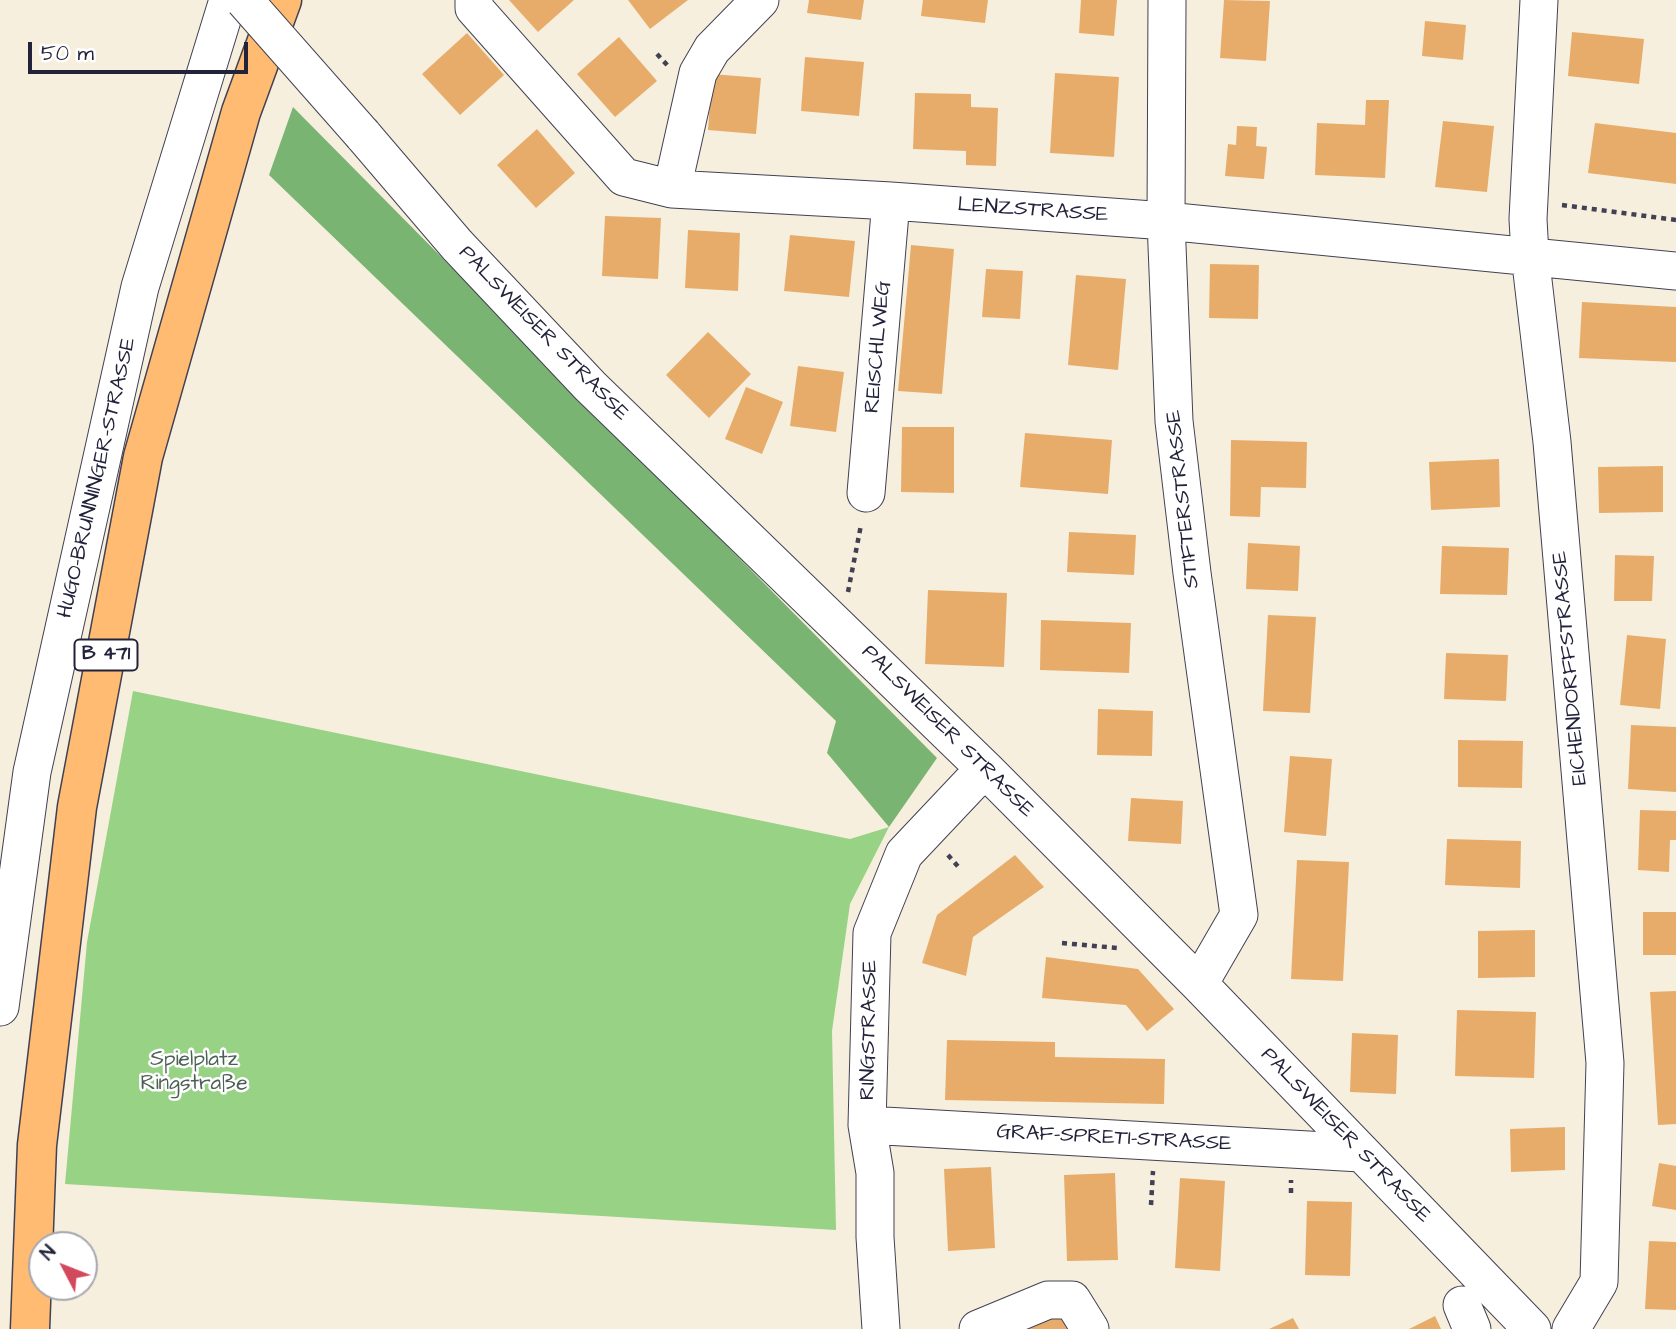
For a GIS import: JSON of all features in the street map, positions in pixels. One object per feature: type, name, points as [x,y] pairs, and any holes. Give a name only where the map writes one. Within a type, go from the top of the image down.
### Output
[{"type":"highway","name":"B 471","points":[[30,1329],[37,1145],[78,807],[143,457],[241,112],[282,0]]},
{"type":"street","name":"HUGO-BRUNNINGER-STRASSE","points":[[0,1007],[32,772],[137,301],[228,0]]},
{"type":"street","name":"PALSWEISER STRASSE","points":[[244,0],[457,245],[590,386],[987,771],[1157,941],[1532,1329]]},
{"type":"street","name":"LENZSTRASSE","points":[[474,0],[474,8],[624,177],[672,189],[891,201],[1166,221],[1676,271]]},
{"type":"street","points":[[672,189],[698,73],[712,49],[760,0]]},
{"type":"street","name":"STIFTERSTRASSE","points":[[1167,0],[1166,221],[1174,421],[1239,915],[1199,984]]},
{"type":"street","name":"EICHENDORFFSTRASSE","points":[[1539,0],[1529,201],[1530,255],[1552,442],[1605,1063],[1599,1282],[1571,1329]]},
{"type":"street","name":"REISCHLWEG","points":[[866,493],[891,201]]},
{"type":"street","name":"RINGSTRASSE","points":[[881,1329],[875,1237],[876,1173],[867,1125],[872,933],[904,854],[971,783],[987,771]]},
{"type":"street","name":"GRAF-SPRETI-STRASSE","points":[[867,1125],[1361,1153]]},
{"type":"street","points":[[978,1329],[1048,1300],[1072,1300],[1090,1329]]},
{"type":"path","points":[[1529,201],[1676,220]]},
{"type":"path","points":[[848,594],[866,493]]},
{"type":"path","points":[[1062,943],[1135,950],[1157,941]]},
{"type":"green space","points":[[293,107],[937,758],[889,827],[827,753],[836,721],[269,175]]},
{"type":"green space","name":"Spielplatz Ringstraße","points":[[133,691],[850,839],[889,827],[850,904],[832,1031],[836,1230],[65,1184],[87,942]]},
{"type":"building","points":[[509,0],[574,0],[538,32]]},
{"type":"building","points":[[628,0],[688,0],[650,29]]},
{"type":"building","points":[[809,0],[864,0],[861,20],[807,13]]},
{"type":"building","points":[[923,0],[988,0],[985,23],[921,16]]},
{"type":"building","points":[[1081,0],[1117,0],[1114,36],[1079,33]]},
{"type":"building","points":[[1224,0],[1270,1],[1266,61],[1220,58]]},
{"type":"building","points":[[1425,21],[1466,25],[1463,60],[1422,56]]},
{"type":"building","points":[[1572,32],[1644,39],[1639,84],[1568,76]]},
{"type":"building","points":[[467,33],[504,75],[460,115],[422,74]]},
{"type":"building","points":[[619,37],[657,81],[615,117],[577,74]]},
{"type":"building","points":[[805,57],[864,62],[859,116],[801,111]]},
{"type":"building","points":[[1055,73],[1119,77],[1114,157],[1050,153]]},
{"type":"building","points":[[712,74],[761,78],[756,134],[708,130]]},
{"type":"building","points":[[915,93],[971,94],[971,107],[998,108],[996,166],[966,165],[966,151],[913,149]]},
{"type":"building","points":[[1366,100],[1389,100],[1385,178],[1315,175],[1317,123],[1365,125]]},
{"type":"building","points":[[1443,121],[1494,126],[1487,192],[1435,187]]},
{"type":"building","points":[[1595,123],[1676,133],[1676,184],[1588,173]]},
{"type":"building","points":[[1237,126],[1257,127],[1256,146],[1267,147],[1264,179],[1225,176],[1228,144],[1236,145]]},
{"type":"building","points":[[537,129],[575,173],[536,208],[497,165]]},
{"type":"building","points":[[605,216],[661,218],[658,279],[602,276]]},
{"type":"building","points":[[688,230],[740,233],[738,291],[685,288]]},
{"type":"building","points":[[790,235],[855,241],[849,297],[784,291]]},
{"type":"building","points":[[911,245],[954,249],[942,394],[898,391]]},
{"type":"building","points":[[1210,264],[1259,265],[1258,319],[1209,318]]},
{"type":"building","points":[[986,269],[1023,271],[1020,319],[982,317]]},
{"type":"building","points":[[1076,275],[1126,279],[1118,370],[1068,365]]},
{"type":"building","points":[[1582,302],[1676,307],[1676,362],[1579,358]]},
{"type":"building","points":[[708,332],[751,374],[709,418],[666,375]]},
{"type":"building","points":[[798,366],[844,372],[836,432],[790,426]]},
{"type":"building","points":[[746,387],[783,402],[762,454],[725,439]]},
{"type":"building","points":[[902,427],[954,427],[954,493],[901,492]]},
{"type":"building","points":[[1025,433],[1112,440],[1108,494],[1020,487]]},
{"type":"building","points":[[1231,440],[1307,442],[1306,488],[1261,487],[1260,517],[1230,516]]},
{"type":"building","points":[[1499,459],[1500,507],[1431,510],[1429,462]]},
{"type":"building","points":[[1663,466],[1663,512],[1599,513],[1598,467]]},
{"type":"building","points":[[1069,532],[1136,535],[1134,575],[1067,572]]},
{"type":"building","points":[[1248,543],[1300,546],[1298,591],[1246,589]]},
{"type":"building","points":[[1442,546],[1509,548],[1507,595],[1440,594]]},
{"type":"building","points":[[1615,555],[1654,556],[1652,601],[1614,601]]},
{"type":"building","points":[[928,590],[1007,593],[1004,667],[925,664]]},
{"type":"building","points":[[1268,615],[1316,617],[1310,713],[1263,711]]},
{"type":"building","points":[[1041,620],[1131,623],[1129,673],[1040,670]]},
{"type":"building","points":[[1627,635],[1666,639],[1660,709],[1620,705]]},
{"type":"building","points":[[1446,653],[1508,655],[1506,701],[1444,699]]},
{"type":"building","points":[[1098,709],[1153,711],[1152,756],[1097,755]]},
{"type":"building","points":[[1631,725],[1676,727],[1676,792],[1628,789]]},
{"type":"building","points":[[1458,740],[1523,741],[1522,788],[1458,787]]},
{"type":"building","points":[[1290,756],[1332,759],[1326,836],[1284,832]]},
{"type":"building","points":[[1131,798],[1183,801],[1181,844],[1128,841]]},
{"type":"building","points":[[1640,810],[1676,811],[1676,840],[1670,840],[1669,872],[1638,870]]},
{"type":"building","points":[[1447,839],[1521,841],[1520,888],[1445,885]]},
{"type":"building","points":[[1015,855],[1044,887],[973,937],[966,976],[922,963],[937,915]]},
{"type":"building","points":[[1297,860],[1349,862],[1343,981],[1291,979]]},
{"type":"building","points":[[1643,912],[1676,912],[1676,955],[1643,955]]},
{"type":"building","points":[[1535,930],[1535,977],[1478,978],[1478,931]]},
{"type":"building","points":[[1046,957],[1138,969],[1174,1009],[1147,1031],[1126,1005],[1042,998]]},
{"type":"building","points":[[1676,991],[1676,1124],[1658,1125],[1650,992]]},
{"type":"building","points":[[1457,1010],[1536,1012],[1534,1078],[1455,1076]]},
{"type":"building","points":[[1352,1033],[1398,1035],[1396,1094],[1350,1092]]},
{"type":"building","points":[[947,1040],[1055,1042],[1055,1057],[1165,1059],[1164,1104],[945,1100]]},
{"type":"building","points":[[1565,1127],[1565,1170],[1511,1172],[1510,1129]]},
{"type":"building","points":[[1659,1163],[1676,1166],[1676,1210],[1652,1206]]},
{"type":"building","points":[[991,1167],[995,1248],[948,1251],[944,1169]]},
{"type":"building","points":[[1115,1173],[1118,1260],[1067,1261],[1064,1175]]},
{"type":"building","points":[[1180,1178],[1225,1181],[1220,1271],[1175,1268]]},
{"type":"building","points":[[1307,1201],[1352,1202],[1350,1276],[1305,1275]]},
{"type":"building","points":[[1649,1241],[1676,1242],[1676,1310],[1645,1309]]},
{"type":"building","points":[[1060,1310],[1068,1329],[1013,1329]]},
{"type":"building","points":[[1435,1316],[1441,1329],[1409,1329]]},
{"type":"building","points":[[1293,1318],[1299,1329],[1269,1329]]}]
